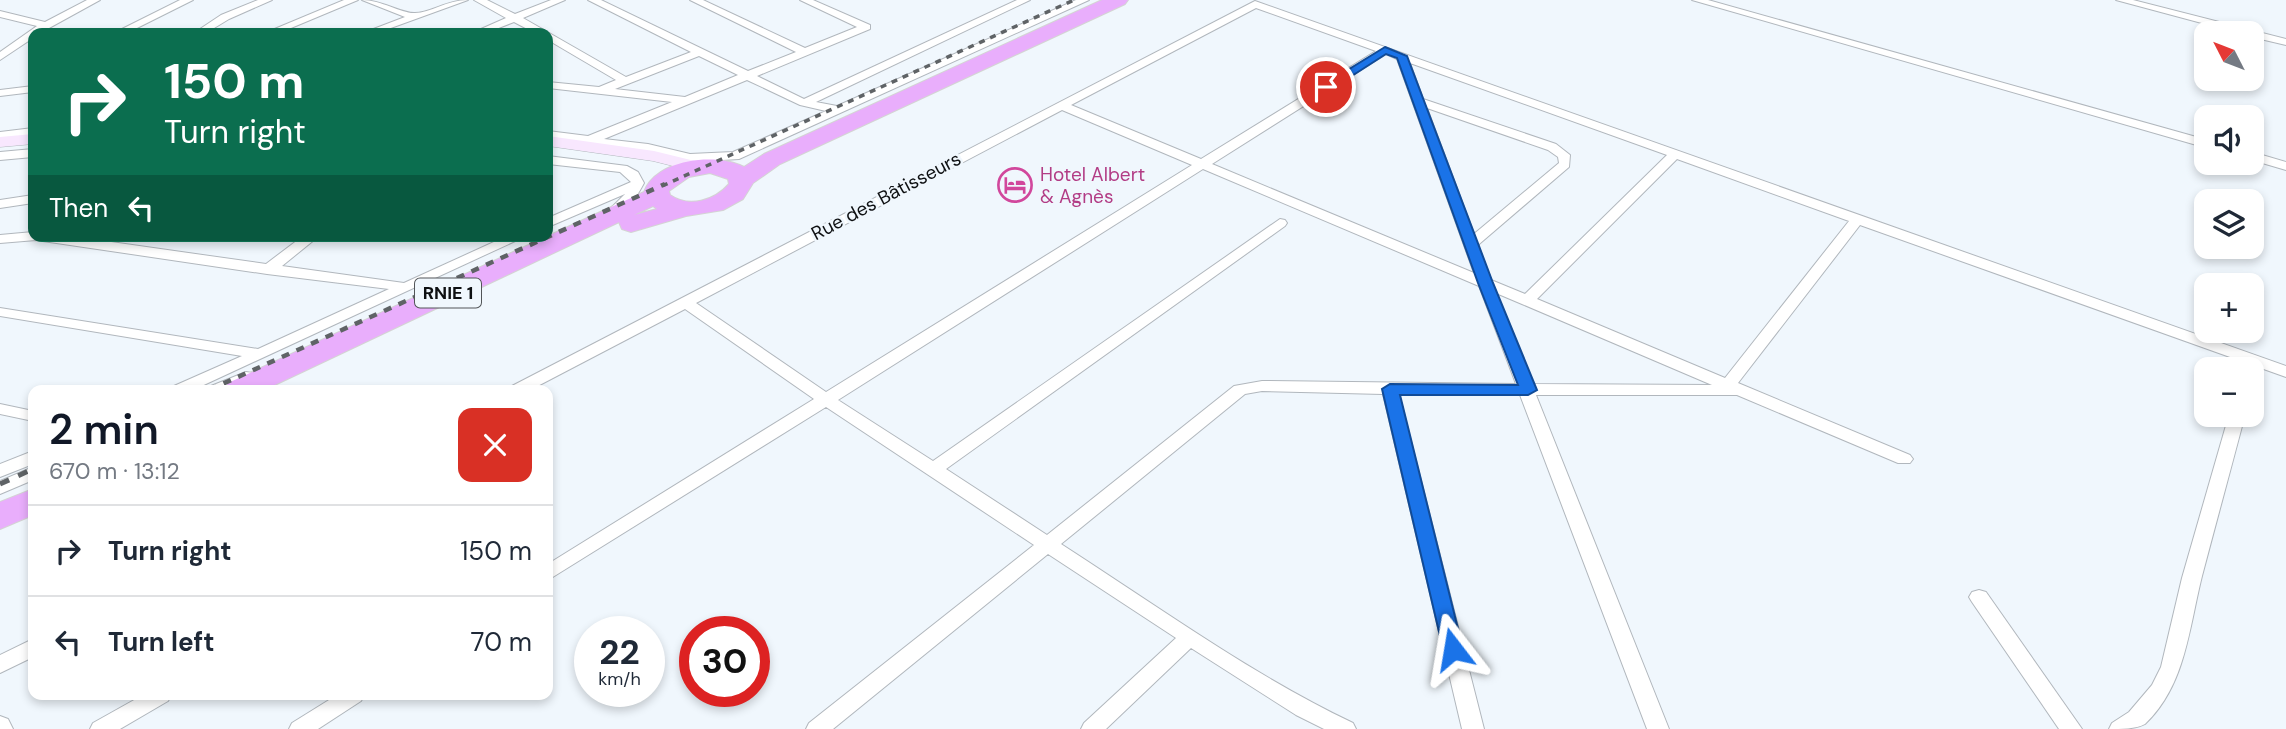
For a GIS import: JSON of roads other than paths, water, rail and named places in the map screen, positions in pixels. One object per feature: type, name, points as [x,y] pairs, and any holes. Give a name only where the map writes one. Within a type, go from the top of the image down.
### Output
[{"type":"highway","name":"RNIE 1","points":[[733,174],[1095,0]]},
{"type":"highway","name":"RNIE 1","points":[[553,236],[674,174],[697,167],[733,174],[772,159],[1118,0]]},
{"type":"highway","name":"RNIE 1","points":[[282,385],[583,245],[651,217],[721,202],[739,190],[733,174]]},
{"type":"highway","points":[[652,187],[668,206],[684,209]]},
{"type":"highway","name":"RNIE 1","points":[[249,385],[540,242]]},
{"type":"highway","points":[[0,501],[28,487]]},
{"type":"highway","points":[[0,517],[28,503]]},
{"type":"street","points":[[41,28],[95,0]]},
{"type":"street","points":[[129,28],[188,0]]},
{"type":"street","points":[[208,28],[267,0]]},
{"type":"street","points":[[283,28],[353,0]]},
{"type":"street","points":[[367,0],[415,17]]},
{"type":"street","points":[[383,28],[463,0]]},
{"type":"street","points":[[479,0],[535,28]]},
{"type":"street","points":[[490,28],[560,0]]},
{"type":"street","points":[[593,0],[804,103],[839,110]]},
{"type":"street","points":[[695,0],[805,52]]},
{"type":"street","points":[[585,142],[866,27],[805,0]]},
{"type":"street","points":[[804,103],[1025,0]]},
{"type":"street","points":[[553,141],[648,148],[690,158],[731,157],[1084,0]]},
{"type":"street","points":[[1698,0],[2194,140]]},
{"type":"street","points":[[2121,0],[2286,42]]},
{"type":"street","name":"Rue des Bâtisseurs","points":[[527,385],[1255,4],[1385,50]]},
{"type":"street","points":[[0,14],[46,25]]},
{"type":"street","points":[[0,57],[28,37]]},
{"type":"street","points":[[553,38],[625,81]]},
{"type":"street","points":[[553,570],[824,398],[1385,50],[1858,219],[2229,357]]},
{"type":"street","points":[[602,90],[700,52]]},
{"type":"street","points":[[1402,56],[1485,283],[1658,729]]},
{"type":"street","points":[[553,85],[687,100]]},
{"type":"street","points":[[0,93],[28,90]]},
{"type":"street","points":[[1419,102],[1552,147],[1564,155],[1565,164],[1472,243]]},
{"type":"street","points":[[1061,105],[1904,459]]},
{"type":"street","points":[[0,135],[28,132]]},
{"type":"street","points":[[553,136],[697,167]]},
{"type":"street","points":[[0,142],[28,139]]},
{"type":"street","points":[[0,149],[28,146]]},
{"type":"street","points":[[553,152],[639,167],[653,173],[652,187]]},
{"type":"street","points":[[0,156],[28,153]]},
{"type":"street","points":[[1527,301],[1675,154]]},
{"type":"street","points":[[2264,160],[2286,166]]},
{"type":"street","points":[[553,161],[623,169],[652,187]]},
{"type":"street","points":[[553,221],[652,187]]},
{"type":"street","points":[[553,240],[605,217],[652,187]]},
{"type":"street","points":[[0,204],[28,201]]},
{"type":"street","points":[[1734,387],[1858,219]]},
{"type":"street","points":[[934,469],[1280,223]]},
{"type":"street","points":[[0,239],[28,236]]},
{"type":"street","points":[[78,242],[404,288]]},
{"type":"street","points":[[267,270],[304,242]]},
{"type":"street","points":[[191,385],[506,242]]},
{"type":"street","points":[[228,385],[549,242]]},
{"type":"street","points":[[685,302],[824,398],[1190,637],[1336,727]]},
{"type":"street","points":[[0,312],[260,354]]},
{"type":"street","points":[[2264,368],[2286,372]]},
{"type":"street","points":[[817,729],[1240,390],[1262,386],[1528,390],[1734,387]]},
{"type":"street","points":[[1390,389],[1473,729]]},
{"type":"street","points":[[0,409],[28,415]]},
{"type":"street","points":[[2120,729],[2137,718],[2159,691],[2171,667],[2192,578],[2234,427]]},
{"type":"street","points":[[0,471],[28,459]]},
{"type":"street","points":[[0,488],[28,475]]},
{"type":"street","points":[[1979,597],[2071,729]]},
{"type":"street","points":[[1092,729],[1190,637]]},
{"type":"street","points":[[0,665],[28,650]]},
{"type":"street","points":[[101,729],[152,700]]},
{"type":"street","points":[[300,729],[346,700]]},
{"type":"railway","points":[[662,186],[1074,0]]},
{"type":"railway","points":[[553,235],[665,184]]},
{"type":"railway","points":[[220,385],[537,242]]},
{"type":"railway","points":[[0,484],[28,471]]},
{"type":"place","name":"Hotel Albert & Agnès","points":[[1015,185]]}]
